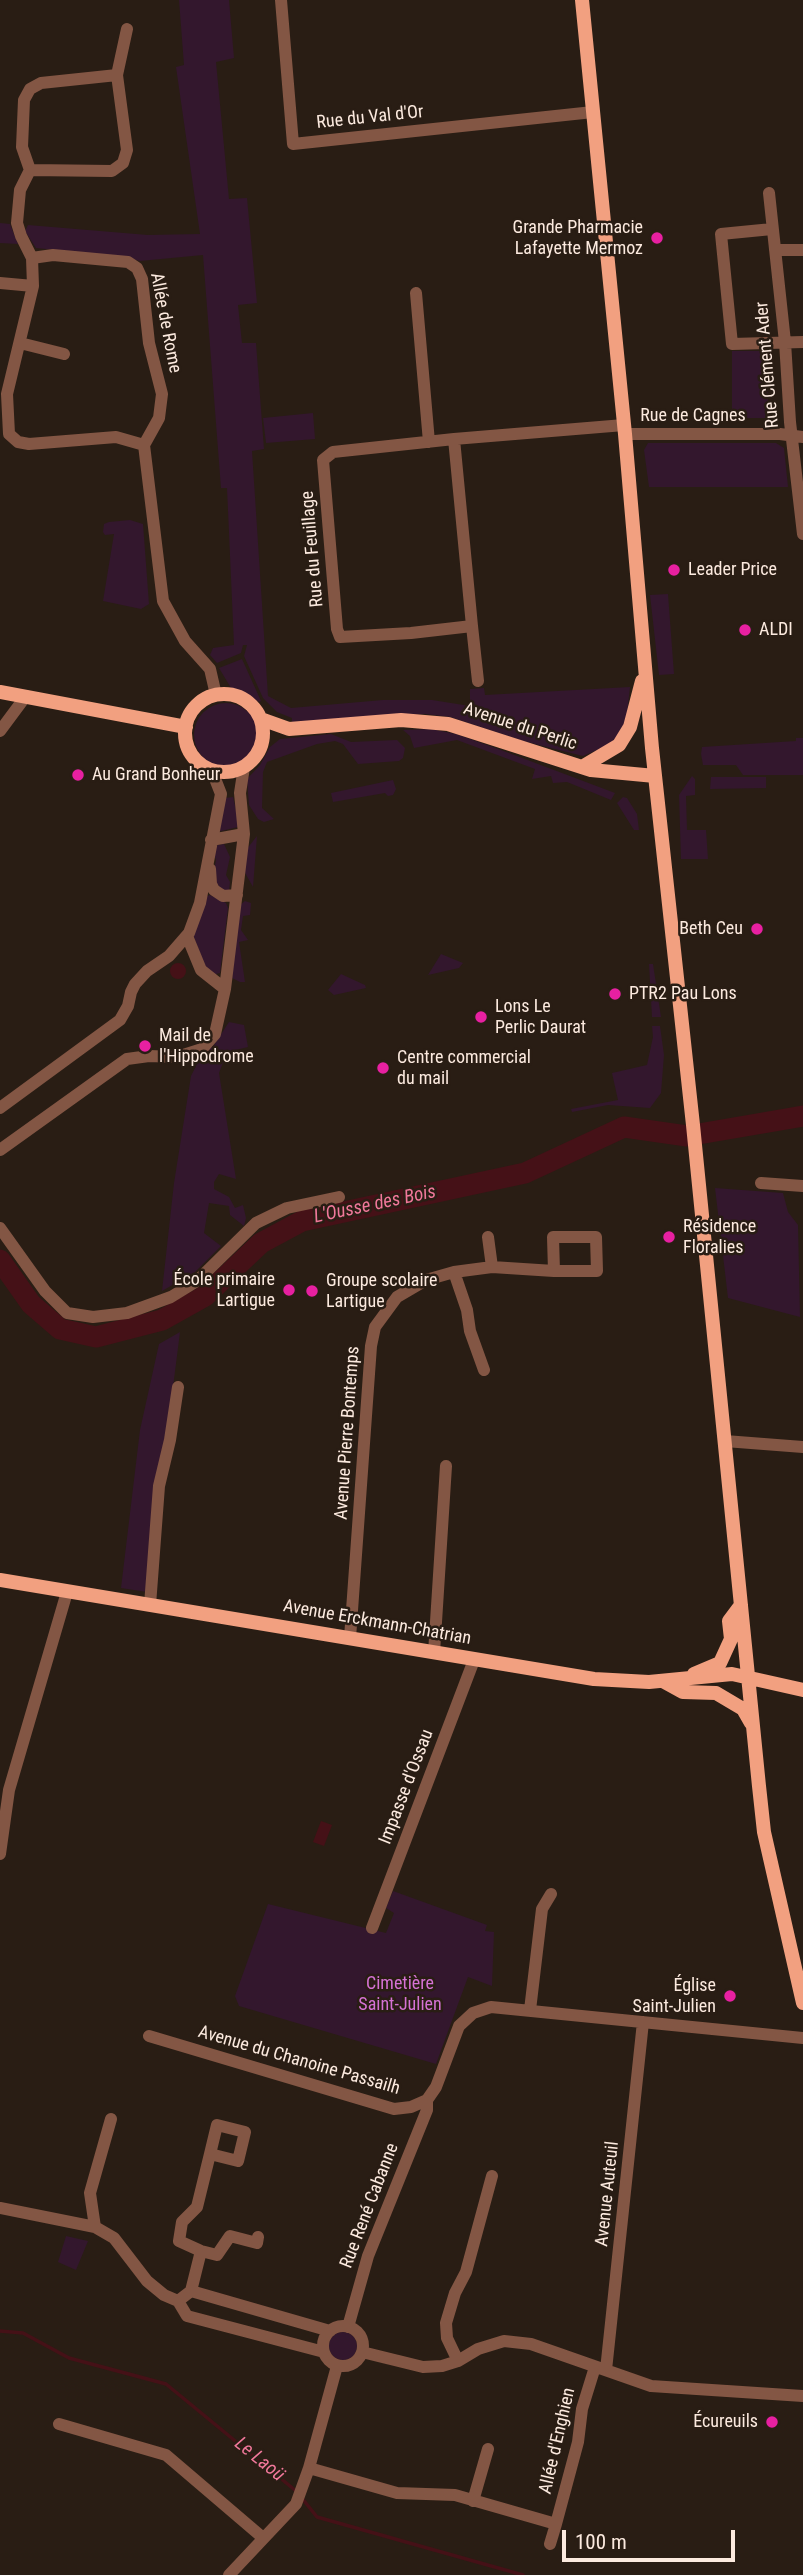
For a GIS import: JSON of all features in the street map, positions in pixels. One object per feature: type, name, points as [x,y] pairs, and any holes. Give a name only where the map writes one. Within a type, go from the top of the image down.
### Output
[{"type":"main road","points":[[582,0],[655,776],[764,1832],[802,1998]]},
{"type":"main road","points":[[582,767],[620,745],[630,727],[645,670]]},
{"type":"main road","points":[[0,692],[186,727]]},
{"type":"main road","points":[[215,695],[238,696],[256,709],[261,719],[263,743],[252,761],[244,767],[234,771],[212,771],[202,766],[188,749],[186,727],[196,706],[215,695]]},
{"type":"main road","name":"Avenue du Perlic","points":[[261,719],[289,729]]},
{"type":"main road","name":"Avenue du Perlic","points":[[263,743],[289,729],[401,720],[448,723],[582,767],[655,776]]},
{"type":"main road","name":"Avenue Erckmann-Chatrian","points":[[0,1580],[594,1679],[663,1681],[732,1674],[803,1690]]},
{"type":"main road","points":[[684,1679],[720,1663],[731,1639],[729,1620],[741,1605]]},
{"type":"main road","points":[[663,1681],[682,1692],[716,1693],[730,1699],[743,1709],[753,1726]]},
{"type":"street","name":"Rue du Val d'Or","points":[[281,0],[293,144],[593,112]]},
{"type":"street","points":[[30,170],[112,171],[123,163],[127,150],[117,75],[127,29]]},
{"type":"street","points":[[117,75],[41,83],[30,89],[24,100],[22,147],[30,170],[20,190],[17,223],[32,258],[33,286],[7,394],[4,436],[29,444],[116,437],[144,445],[163,601],[185,641],[210,669],[215,695]]},
{"type":"street","name":"Rue Clément Ader","points":[[769,192],[797,436],[803,534]]},
{"type":"street","points":[[772,229],[721,234],[732,344],[803,342]]},
{"type":"street","points":[[775,250],[803,250]]},
{"type":"street","name":"Allée de Rome","points":[[32,258],[53,255],[128,262],[137,268],[142,279],[149,343],[162,394],[159,418],[144,445]]},
{"type":"street","points":[[0,283],[33,286]]},
{"type":"street","points":[[416,293],[429,442]]},
{"type":"street","points":[[20,343],[64,354]]},
{"type":"street","name":"Rue de Cagnes","points":[[624,429],[797,436]]},
{"type":"street","name":"Rue du Feuillage","points":[[472,626],[340,637],[337,629],[323,460],[333,452],[454,439],[624,429]]},
{"type":"street","points":[[454,439],[478,681]]},
{"type":"street","points":[[0,731],[26,696]]},
{"type":"street","points":[[0,1150],[127,1059],[149,1056],[177,1057],[202,1049],[215,1034],[225,989],[244,834],[240,793],[244,767]]},
{"type":"street","points":[[0,1108],[120,1020],[135,984],[169,956],[187,936],[200,904],[221,794],[212,771]]},
{"type":"street","points":[[211,839],[244,834]]},
{"type":"street","points":[[208,854],[214,890],[223,896],[237,895]]},
{"type":"street","points":[[187,936],[201,971],[225,989]]},
{"type":"street","points":[[761,1183],[803,1186]]},
{"type":"street","points":[[0,1228],[45,1291],[67,1313],[93,1317],[127,1313],[171,1297],[197,1281],[256,1223],[287,1208],[339,1196]]},
{"type":"street","points":[[488,1237],[492,1267]]},
{"type":"street","name":"Avenue Pierre Bontemps","points":[[350,1638],[371,1346],[375,1327],[397,1297],[426,1280],[454,1272],[492,1267],[554,1271],[597,1271],[596,1237],[553,1237],[554,1271]]},
{"type":"street","points":[[454,1272],[484,1370]]},
{"type":"street","points":[[150,1605],[159,1486],[170,1440],[178,1387]]},
{"type":"street","points":[[725,1441],[803,1447]]},
{"type":"street","points":[[434,1653],[446,1466]]},
{"type":"street","points":[[0,1854],[9,1790],[67,1592]]},
{"type":"street","name":"Impasse d'Ossau","points":[[372,1928],[474,1660]]},
{"type":"street","points":[[530,2010],[542,1909],[551,1894]]},
{"type":"street","points":[[427,2100],[436,2087],[459,2026],[473,2013],[491,2007],[803,2038]]},
{"type":"street","name":"Avenue Auteuil","points":[[601,2369],[643,2022]]},
{"type":"street","name":"Avenue du Chanoine Passailh","points":[[149,2036],[394,2109],[411,2107],[427,2100]]},
{"type":"street","name":"Rue René Cabanne","points":[[348,2327],[368,2256],[427,2110],[427,2100]]},
{"type":"street","points":[[95,2227],[90,2193],[111,2119]]},
{"type":"street","points":[[210,2154],[197,2207],[182,2222],[179,2241],[217,2255],[230,2236],[257,2243],[258,2236]]},
{"type":"street","points":[[458,2361],[447,2338],[446,2323],[455,2293],[466,2272],[492,2176]]},
{"type":"street","points":[[0,2208],[95,2227],[114,2238],[147,2281],[164,2295],[178,2301],[187,2316],[324,2352]]},
{"type":"street","points":[[178,2301],[191,2291],[201,2251]]},
{"type":"street","points":[[191,2291],[330,2331]]},
{"type":"street","points":[[341,2326],[348,2327],[358,2334],[363,2345],[362,2352],[355,2362],[344,2367],[337,2366],[327,2358],[324,2341],[330,2331],[341,2326]]},
{"type":"street","points":[[362,2352],[423,2367],[442,2366],[458,2361],[478,2349],[504,2341],[531,2344],[651,2386],[803,2396]]},
{"type":"street","points":[[229,2575],[296,2504],[309,2468],[337,2366]]},
{"type":"street","name":"Allée d'Enghien","points":[[550,2544],[578,2442],[582,2409],[601,2369]]},
{"type":"street","points":[[59,2424],[166,2455],[262,2538]]},
{"type":"street","points":[[473,2501],[488,2449]]},
{"type":"street","name":"Allée d'Enghien","points":[[309,2468],[397,2493],[455,2496],[556,2524]]},
{"type":"green space","points":[[179,0],[229,0],[234,58],[216,62],[229,199],[247,198],[257,303],[238,305],[242,343],[256,343],[264,449],[252,451],[268,696],[291,708],[383,700],[432,700],[470,706],[470,689],[484,688],[485,695],[630,687],[626,723],[609,745],[583,756],[523,741],[450,717],[425,714],[292,722],[292,718],[277,712],[263,698],[244,656],[247,645],[243,645],[241,653],[217,663],[210,655],[213,648],[234,645],[227,488],[221,488],[203,255],[140,261],[125,257],[36,248],[25,231],[28,225],[148,235],[200,234],[176,67],[184,65]]},
{"type":"green space","points":[[0,223],[10,224],[18,244],[0,243]]},
{"type":"green space","points":[[732,351],[768,351],[768,418],[732,418]]},
{"type":"green space","points":[[313,413],[315,439],[266,443],[263,418]]},
{"type":"green space","points":[[648,443],[776,443],[784,448],[788,487],[649,487],[644,450]]},
{"type":"green space","points":[[130,520],[143,524],[149,604],[141,609],[103,601],[114,534],[105,535],[104,524]]},
{"type":"green space","points":[[668,594],[674,674],[659,675],[650,595]]},
{"type":"green space","points":[[242,659],[261,701],[259,702],[231,688],[219,668]]},
{"type":"green space","points":[[226,703],[244,709],[252,717],[258,735],[252,753],[244,761],[226,767],[208,761],[200,753],[194,735],[200,717],[208,709]]},
{"type":"green space","points":[[431,729],[456,734],[615,793],[611,800],[567,782],[553,783],[551,776],[532,779],[535,769],[457,740],[414,748],[410,736],[403,730]]},
{"type":"green space","points":[[331,734],[351,742],[397,740],[405,748],[403,758],[399,761],[358,764],[343,744],[335,741],[317,744],[267,762],[263,772],[262,808],[274,819],[264,822],[258,819],[249,805],[247,779],[260,765],[270,747],[280,739]]},
{"type":"green space","points":[[796,738],[803,738],[803,775],[743,775],[736,765],[703,765],[702,747],[796,741]]},
{"type":"green space","points":[[692,776],[695,779],[695,795],[686,796],[687,830],[706,830],[708,859],[681,859],[679,795]]},
{"type":"green space","points":[[711,777],[766,777],[766,788],[710,789]]},
{"type":"green space","points":[[393,780],[396,789],[393,795],[388,796],[385,793],[333,802],[331,793]]},
{"type":"green space","points":[[233,797],[238,827],[217,832],[225,798]]},
{"type":"green space","points":[[623,797],[627,798],[637,814],[639,830],[634,830],[617,803]]},
{"type":"green space","points":[[257,836],[253,887],[244,871],[246,850]]},
{"type":"green space","points":[[224,844],[230,857],[226,875],[230,882],[229,891],[222,891],[213,877],[216,860],[212,849]]},
{"type":"green space","points":[[210,895],[226,903],[228,908],[220,973],[216,974],[208,974],[193,935],[205,897]]},
{"type":"green space","points":[[245,901],[251,903],[250,915],[243,916],[241,930],[248,940],[239,942],[245,982],[240,982],[232,978],[240,905]]},
{"type":"green space","points":[[441,954],[463,963],[459,968],[428,975]]},
{"type":"green space","points":[[649,964],[653,964],[661,1017],[652,1017]]},
{"type":"green space","points":[[341,974],[365,985],[366,988],[334,995],[328,990]]},
{"type":"green space","points":[[229,1022],[244,1025],[248,1047],[227,1052],[219,1073],[236,1179],[219,1174],[214,1182],[214,1189],[229,1197],[235,1208],[243,1205],[246,1218],[244,1226],[230,1215],[229,1206],[209,1203],[204,1233],[221,1246],[195,1272],[162,1291],[174,1183],[191,1076],[200,1058],[214,1045]]},
{"type":"green space","points":[[652,1026],[660,1026],[664,1055],[661,1093],[650,1108],[608,1105],[572,1112],[571,1109],[618,1100],[612,1073],[647,1065],[653,1037]]},
{"type":"green space","points":[[715,1188],[783,1193],[788,1212],[798,1225],[800,1317],[728,1298]]},
{"type":"green space","points":[[180,1332],[147,1592],[121,1588],[140,1430],[159,1344]]},
{"type":"green space","name":"Cimetière Saint-Julien","points":[[393,1891],[487,1925],[485,1931],[494,1932],[492,1986],[468,1977],[436,2064],[239,2006],[235,1996],[268,1904],[386,1933],[394,1913],[386,1908]]},
{"type":"green space","points":[[66,2236],[88,2241],[76,2270],[58,2262]]},
{"type":"green space","points":[[343,2332],[353,2336],[357,2346],[353,2356],[343,2360],[333,2356],[329,2346],[333,2336]]},
{"type":"shaded area","points":[[175,963],[181,963],[186,971],[184,977],[175,979],[170,974],[170,968]]},
{"type":"shaded area","points":[[321,1821],[332,1825],[324,1846],[313,1842]]},
{"type":"waterway","name":"L'Ousse des Bois","points":[[0,1260],[31,1304],[60,1329],[96,1337],[162,1320],[205,1296],[261,1243],[302,1221],[525,1173],[624,1127],[687,1136],[803,1116]]},
{"type":"waterway","name":"Le Laoü","points":[[0,2331],[23,2333],[69,2358],[166,2384],[296,2491]]},
{"type":"waterway","name":"Le Laoü","points":[[301,2497],[317,2517],[523,2575]]},
{"type":"place","name":"Grande Pharmacie Lafayette Mermoz","points":[[657,238]]},
{"type":"place","name":"Leader Price","points":[[674,570]]},
{"type":"place","name":"ALDI","points":[[745,630]]},
{"type":"place","name":"Au Grand Bonheur","points":[[78,775]]},
{"type":"place","name":"Beth Ceu","points":[[757,929]]},
{"type":"place","name":"PTR2 Pau Lons","points":[[615,994]]},
{"type":"place","name":"Lons Le Perlic Daurat","points":[[481,1017]]},
{"type":"place","name":"Mail de l'Hippodrome","points":[[145,1046]]},
{"type":"place","name":"Centre commercial du mail","points":[[383,1068]]},
{"type":"place","name":"Résidence Floralies","points":[[669,1237]]},
{"type":"place","name":"École primaire Lartigue","points":[[289,1290]]},
{"type":"place","name":"Groupe scolaire Lartigue","points":[[312,1291]]},
{"type":"place","name":"Église Saint-Julien","points":[[730,1996]]},
{"type":"place","name":"Écureuils","points":[[772,2422]]}]
